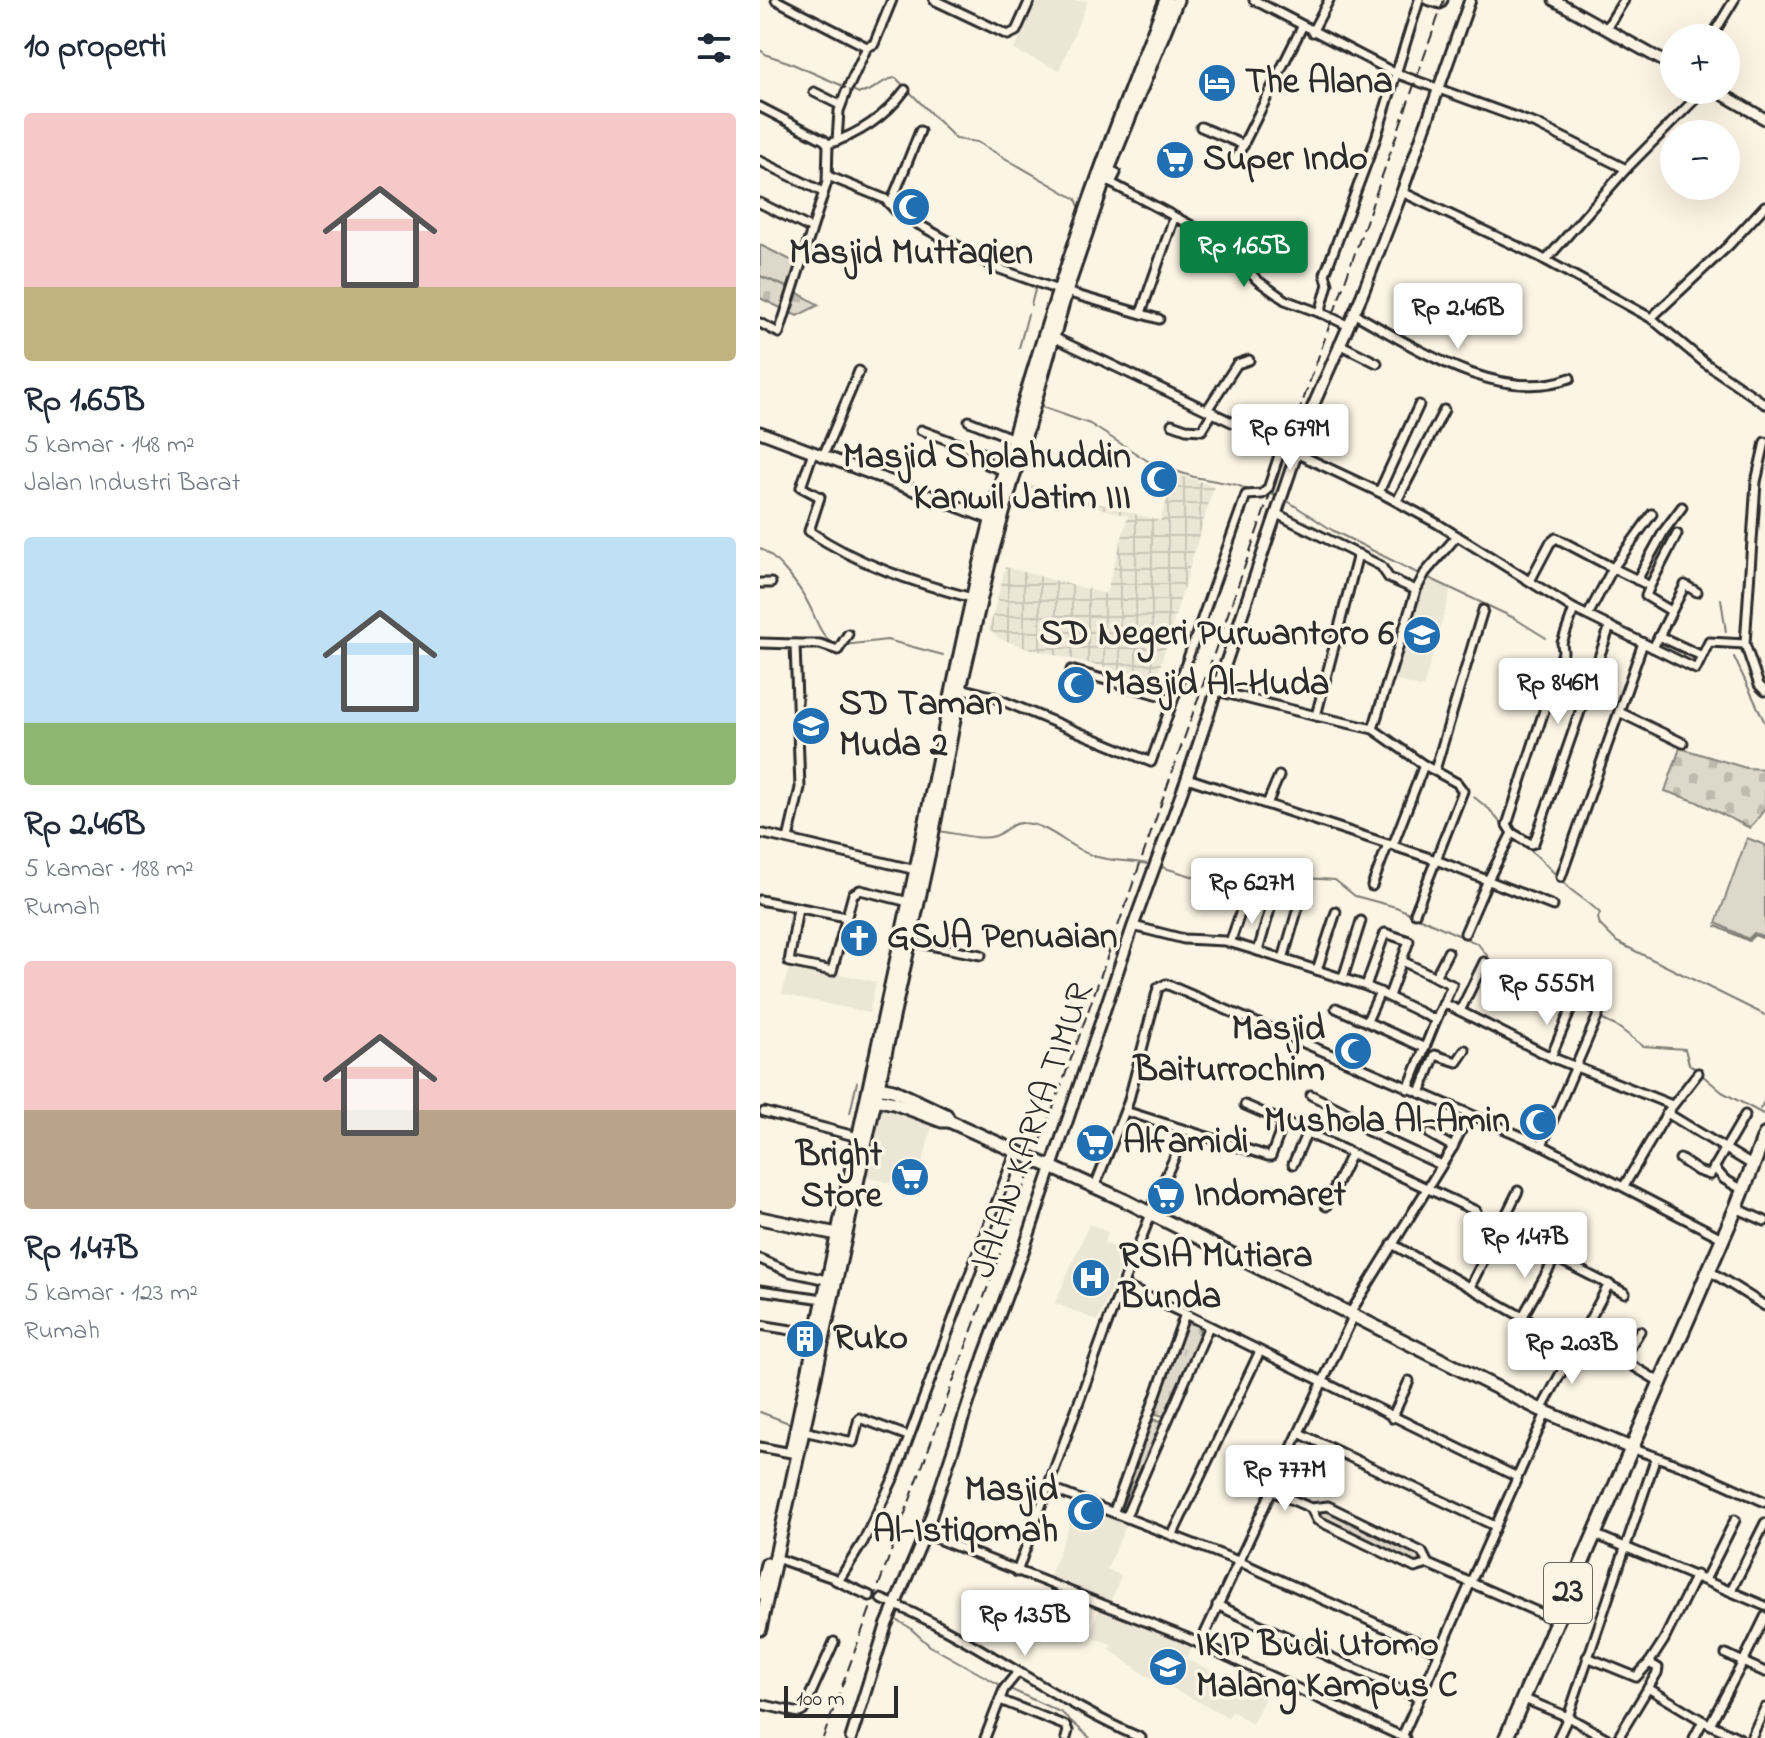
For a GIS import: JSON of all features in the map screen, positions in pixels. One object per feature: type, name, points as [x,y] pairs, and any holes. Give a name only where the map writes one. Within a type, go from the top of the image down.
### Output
[{"type":"highway","name":"23","points":[[1506,1738],[1765,1135]]},
{"type":"main road","points":[[951,712],[960,688],[998,530],[1053,337],[1062,291],[1119,117],[1166,0]]},
{"type":"main road","points":[[760,1593],[858,1137],[873,1092],[909,941],[972,598],[1014,439],[1015,414],[1108,169],[1177,0]]},
{"type":"main road","points":[[760,1629],[873,1092],[909,902],[940,768]]},
{"type":"main road","points":[[873,1092],[895,1091],[946,1115],[949,1121],[1095,1186],[1544,1412],[1631,1448]]},
{"type":"main road","points":[[760,1218],[837,1234]]},
{"type":"street","points":[[776,0],[867,47]]},
{"type":"street","points":[[760,323],[779,333],[828,176],[840,105],[867,47],[874,44],[891,0]]},
{"type":"street","points":[[934,0],[1004,35],[1016,31],[1030,0]]},
{"type":"street","points":[[959,10],[963,0]]},
{"type":"street","points":[[1254,0],[1395,73],[1538,125],[1626,169]]},
{"type":"street","points":[[1312,32],[1329,0]]},
{"type":"street","points":[[1320,313],[1328,284],[1325,274],[1376,138],[1419,0]]},
{"type":"street","points":[[1427,0],[1440,4],[1443,0]]},
{"type":"street","name":"JALAN KARYA TIMUR","points":[[851,1738],[891,1613],[925,1534],[1133,926],[1187,778],[1296,453],[1402,192],[1470,0]]},
{"type":"street","points":[[1554,0],[1660,59]]},
{"type":"street","points":[[1606,29],[1624,0]]},
{"type":"street","points":[[1719,24],[1734,0]]},
{"type":"street","points":[[1235,161],[1302,27]]},
{"type":"street","points":[[760,107],[832,142],[855,134],[881,117],[905,90]]},
{"type":"street","points":[[814,92],[840,105]]},
{"type":"street","points":[[1546,260],[1626,169],[1690,104]]},
{"type":"street","points":[[1739,104],[1765,119]]},
{"type":"street","points":[[1201,127],[1244,145]]},
{"type":"street","points":[[891,203],[920,131]]},
{"type":"street","points":[[760,161],[823,192]]},
{"type":"street","points":[[1108,169],[1116,173],[1111,183],[1213,237],[1234,254],[1257,280],[1285,300],[1347,325]]},
{"type":"street","points":[[828,176],[891,203],[898,213],[997,268],[1062,291],[1159,319]]},
{"type":"street","points":[[1402,192],[1546,260],[1651,318],[1705,363],[1765,404]]},
{"type":"street","points":[[760,203],[810,228]]},
{"type":"street","points":[[1651,318],[1728,246],[1765,206]]},
{"type":"street","points":[[1141,313],[1174,218]]},
{"type":"street","points":[[1353,313],[1429,355],[1480,376],[1504,383],[1536,386],[1570,378]]},
{"type":"street","points":[[960,688],[991,696],[1147,762],[1153,760],[1246,495],[1265,492],[1282,446],[1053,337]]},
{"type":"street","points":[[1339,344],[1377,363]]},
{"type":"street","points":[[1172,424],[1202,430],[1237,364],[1249,360]]},
{"type":"street","points":[[823,456],[859,371]]},
{"type":"street","points":[[1379,492],[1419,405]]},
{"type":"street","points":[[1397,501],[1444,410]]},
{"type":"street","points":[[969,421],[1014,439]]},
{"type":"street","points":[[921,430],[985,454],[986,464],[1005,471]]},
{"type":"street","points":[[760,432],[991,519]]},
{"type":"street","points":[[1765,442],[1756,482],[1745,644],[1759,685],[1765,691]]},
{"type":"street","points":[[813,452],[801,487],[820,497],[809,531],[833,547],[872,565],[972,598]]},
{"type":"street","points":[[1296,453],[1397,501],[1574,609],[1696,669],[1709,642],[1745,644]]},
{"type":"street","points":[[1637,580],[1664,531],[1682,507]]},
{"type":"street","points":[[1277,514],[1381,566],[1389,578],[1416,590]]},
{"type":"street","points":[[1588,615],[1613,568],[1652,514]]},
{"type":"street","points":[[1753,524],[1765,525]]},
{"type":"street","points":[[1671,611],[1646,596],[1677,534]]},
{"type":"street","points":[[1373,729],[1416,590],[1425,573],[1457,536]]},
{"type":"street","points":[[1530,581],[1550,543],[1556,538],[1650,586]]},
{"type":"street","points":[[1316,716],[1358,554]]},
{"type":"street","points":[[760,583],[771,583]]},
{"type":"street","points":[[1653,648],[1685,585],[1697,592]]},
{"type":"street","points":[[1574,609],[1507,825],[1512,833],[1531,844],[1534,843],[1610,626]]},
{"type":"street","points":[[1435,770],[1483,610]]},
{"type":"street","points":[[1659,636],[1702,656]]},
{"type":"street","points":[[760,643],[801,642],[838,650],[844,641]]},
{"type":"street","points":[[1561,877],[1643,643]]},
{"type":"street","points":[[788,839],[800,788],[795,644]]},
{"type":"street","points":[[1071,670],[1173,699]]},
{"type":"street","points":[[1217,691],[1373,729],[1424,765],[1457,783],[1463,791],[1415,913]]},
{"type":"street","points":[[1619,712],[1683,743]]},
{"type":"street","points":[[1372,886],[1424,765]]},
{"type":"street","points":[[1267,804],[1279,776]]},
{"type":"street","points":[[1187,778],[1436,860],[1553,906]]},
{"type":"street","points":[[760,833],[916,870]]},
{"type":"street","points":[[1465,933],[1512,833]]},
{"type":"street","points":[[798,908],[789,962],[832,971],[853,894],[860,890],[909,902]]},
{"type":"street","points":[[1258,951],[1275,892]]},
{"type":"street","points":[[1283,959],[1302,894]]},
{"type":"street","points":[[1230,943],[1245,899]]},
{"type":"street","points":[[760,900],[846,917]]},
{"type":"street","points":[[1317,970],[1336,912]]},
{"type":"street","points":[[1343,978],[1361,921]]},
{"type":"street","points":[[1133,926],[1184,939],[1230,943],[1258,951],[1366,986],[1436,1020]]},
{"type":"street","points":[[1366,986],[1385,933],[1409,941],[1389,996]]},
{"type":"street","points":[[909,941],[981,955]]},
{"type":"street","points":[[1435,977],[1448,952]]},
{"type":"street","points":[[1402,961],[1452,985],[1408,1089]]},
{"type":"street","points":[[1460,1011],[1484,962]]},
{"type":"street","points":[[1095,1186],[1125,1111],[1158,988],[1163,984],[1220,1004],[1408,1089],[1542,1145],[1722,1238]]},
{"type":"street","points":[[1367,1021],[1380,992]]},
{"type":"street","points":[[1444,1003],[1551,1057],[1672,1105]]},
{"type":"street","points":[[1336,1008],[1425,1048]]},
{"type":"street","points":[[1551,1057],[1571,1009]]},
{"type":"street","points":[[1542,1145],[1598,1014]]},
{"type":"street","points":[[1420,1093],[1435,1055],[1457,1062],[1465,1050]]},
{"type":"street","points":[[1624,1186],[1672,1105],[1698,1073]]},
{"type":"street","points":[[1311,1095],[1363,1121],[1366,1130],[1441,1165]]},
{"type":"street","points":[[1245,1105],[1476,1211]]},
{"type":"street","points":[[1125,1111],[1268,1156],[1273,1152],[1284,1122]]},
{"type":"street","points":[[764,1112],[858,1137]]},
{"type":"street","points":[[1667,1113],[1752,1165]]},
{"type":"street","points":[[1200,1644],[1351,1316],[1453,1147],[1469,1114]]},
{"type":"street","points":[[1680,1159],[1707,1175],[1745,1115]]},
{"type":"street","points":[[1293,1164],[1307,1132]]},
{"type":"street","points":[[1430,1134],[1453,1147]]},
{"type":"street","points":[[835,1580],[842,1577],[863,1542],[895,1475],[1016,1150]]},
{"type":"street","points":[[1326,1206],[1351,1154]]},
{"type":"street","points":[[1017,1572],[1122,1285],[1175,1156]]},
{"type":"street","points":[[1714,1167],[1724,1179],[1743,1190]]},
{"type":"street","points":[[1470,1287],[1518,1191]]},
{"type":"street","points":[[1736,1208],[1765,1221]]},
{"type":"street","points":[[1499,1229],[1625,1293]]},
{"type":"street","points":[[1392,1244],[1576,1347]]},
{"type":"street","points":[[1522,1318],[1555,1258]]},
{"type":"street","points":[[760,1259],[790,1272],[827,1280]]},
{"type":"street","points":[[1708,1270],[1765,1306]]},
{"type":"street","points":[[925,1534],[1200,1644],[1404,1737],[1544,1412],[1609,1284]]},
{"type":"street","points":[[1122,1285],[1517,1477]]},
{"type":"street","points":[[760,1290],[823,1299]]},
{"type":"street","points":[[1114,1511],[1185,1314]]},
{"type":"street","points":[[760,1325],[816,1334]]},
{"type":"street","points":[[1126,1516],[1209,1326]]},
{"type":"street","points":[[1623,1359],[1640,1331]]},
{"type":"street","points":[[1582,1336],[1660,1382]]},
{"type":"street","points":[[1173,1534],[1260,1351]]},
{"type":"street","points":[[1392,1418],[1409,1381]]},
{"type":"street","points":[[1150,1415],[1168,1422]]},
{"type":"street","points":[[803,1431],[853,1442],[859,1418],[908,1436]]},
{"type":"street","points":[[1299,1433],[1495,1526]]},
{"type":"street","points":[[760,1447],[791,1453]]},
{"type":"street","points":[[1631,1448],[1696,1471],[1765,1502]]},
{"type":"street","points":[[1558,1738],[1568,1717],[1656,1457]]},
{"type":"street","points":[[1047,1487],[1238,1561],[1439,1652]]},
{"type":"street","points":[[1272,1491],[1311,1508],[1328,1506],[1422,1552],[1428,1564],[1556,1620]]},
{"type":"street","points":[[1311,1508],[1317,1520],[1415,1568],[1428,1564]]},
{"type":"street","points":[[1705,1580],[1735,1520]]},
{"type":"street","points":[[1731,1591],[1765,1523]]},
{"type":"street","points":[[1594,1534],[1765,1606]]},
{"type":"street","points":[[776,1558],[870,1596]]},
{"type":"street","points":[[1587,1657],[1636,1677],[1664,1640],[1696,1575]]},
{"type":"street","points":[[881,1599],[891,1613],[1018,1672],[1102,1722],[1141,1738]]},
{"type":"street","points":[[1217,1605],[1419,1698]]},
{"type":"street","points":[[1694,1738],[1707,1723],[1743,1662],[1765,1617]]},
{"type":"street","points":[[760,1704],[799,1713],[803,1711],[834,1642]]},
{"type":"street","points":[[1726,1654],[1765,1672]]},
{"type":"street","points":[[1618,1738],[1659,1669],[1649,1663]]},
{"type":"street","points":[[985,1738],[1000,1700],[1018,1672]]},
{"type":"street","points":[[1648,1688],[1739,1738]]},
{"type":"street","points":[[1522,1698],[1568,1717],[1606,1738]]},
{"type":"street","points":[[1000,1700],[1066,1726],[1066,1738]]},
{"type":"street","points":[[1751,1738],[1765,1708]]},
{"type":"shaded area","points":[[1037,0],[1088,1],[1059,70],[1014,50]]},
{"type":"shaded area","points":[[1175,474],[1214,486],[1156,680],[1023,647],[1001,639],[989,630],[1005,567],[1106,594],[1128,516],[1023,486],[1024,482],[1160,521]]},
{"type":"shaded area","name":"SD Negeri Purwantoro 6","points":[[1425,578],[1451,589],[1423,688],[1392,679]]},
{"type":"shaded area","points":[[790,963],[876,982],[869,1013],[782,994]]},
{"type":"shaded area","points":[[883,1109],[933,1122],[916,1188],[863,1177],[877,1112]]},
{"type":"shaded area","name":"RSIA Mutiara Bunda","points":[[1089,1224],[1108,1232],[1104,1243],[1126,1253],[1098,1321],[1055,1303]]},
{"type":"shaded area","points":[[1077,1503],[1126,1525],[1107,1569],[1121,1576],[1110,1603],[1049,1579]]},
{"type":"shaded area","name":"IKIP Budi Utomo Malang Kampus C","points":[[1099,1609],[1192,1646],[1186,1659],[1266,1696],[1252,1724],[1232,1711],[1228,1717],[1144,1674],[1110,1650],[1112,1644],[1089,1637]]},
{"type":"green space","points":[[760,245],[799,264],[789,288],[760,276]]},
{"type":"green space","points":[[760,276],[819,305],[797,316],[760,298]]},
{"type":"green space","points":[[1680,748],[1746,768],[1765,769],[1765,809],[1750,828],[1695,801],[1665,791]]},
{"type":"green space","points":[[1747,838],[1765,845],[1765,937],[1754,933],[1748,939],[1716,923]]},
{"type":"green space","points":[[1186,1325],[1197,1325],[1200,1331],[1167,1414],[1156,1414]]},
{"type":"green space","points":[[1155,1420],[1162,1426],[1126,1508],[1122,1510],[1151,1422]]},
{"type":"green space","points":[[1324,1508],[1421,1554],[1424,1561],[1421,1565],[1415,1565],[1321,1520],[1317,1513]]},
{"type":"waterway","points":[[760,50],[859,93],[896,78],[956,139],[977,142],[1076,199],[1079,206]]},
{"type":"waterway","points":[[1031,305],[1036,286]]},
{"type":"waterway","points":[[1019,348],[1028,314]]},
{"type":"waterway","points":[[1039,406],[1090,424],[1151,463],[1251,491]]},
{"type":"waterway","points":[[1286,500],[1332,530],[1419,574]]},
{"type":"waterway","points":[[760,548],[794,582],[823,633],[837,645]]},
{"type":"waterway","points":[[1427,577],[1514,618],[1546,638]]},
{"type":"waterway","points":[[1721,599],[1726,632]]},
{"type":"waterway","points":[[844,645],[887,640],[943,655]]},
{"type":"waterway","points":[[1734,657],[1765,723]]},
{"type":"waterway","points":[[1474,797],[1504,827]]},
{"type":"waterway","points":[[939,831],[989,837],[1015,824],[1033,824],[1091,855],[1152,865]]},
{"type":"waterway","points":[[1513,838],[1600,913],[1600,925],[1617,942],[1765,1015]]},
{"type":"waterway","points":[[1158,866],[1222,885],[1244,866],[1276,876],[1335,880],[1355,896],[1396,907],[1478,944],[1493,963],[1510,977],[1546,990],[1561,987],[1569,990],[1579,1009],[1618,1027],[1643,1046],[1685,1049],[1689,1064],[1697,1070]]},
{"type":"waterway","points":[[1716,926],[1749,941],[1754,935],[1765,939]]},
{"type":"waterway","points":[[1702,1075],[1722,1092],[1765,1115]]},
{"type":"waterway","points":[[850,1113],[857,1082]]},
{"type":"waterway","points":[[1760,1109],[1765,1100]]},
{"type":"waterway","points":[[760,1412],[789,1423]]},
{"type":"waterway","points":[[893,1618],[909,1627],[930,1646],[1000,1685]]},
{"type":"waterway","points":[[1010,1689],[1062,1713],[1090,1738]]},
{"type":"railway","points":[[823,1738],[1079,1037],[1444,0]]},
{"type":"place","name":"The Alana","points":[[1217,83]]},
{"type":"place","name":"Super Indo","points":[[1175,160]]},
{"type":"place","name":"Masjid Muttaqien","points":[[911,207]]},
{"type":"place","name":"Masjid Sholahuddin Kanwil Jatim III","points":[[1159,479]]},
{"type":"place","name":"SD Negeri Purwantoro 6","points":[[1422,635]]},
{"type":"place","name":"Masjid Al-Huda","points":[[1076,685]]},
{"type":"place","name":"SD Taman Muda 2","points":[[811,726]]},
{"type":"place","name":"GSJA Penuaian","points":[[859,938]]},
{"type":"place","name":"Masjid Baiturrochim","points":[[1353,1051]]},
{"type":"place","name":"Mushola Al-Amin","points":[[1538,1122]]},
{"type":"place","name":"Alfamidi","points":[[1095,1143]]},
{"type":"place","name":"Bright Store","points":[[910,1177]]},
{"type":"place","name":"Indomaret","points":[[1166,1196]]},
{"type":"place","name":"RSIA Mutiara Bunda","points":[[1091,1278]]},
{"type":"place","name":"Ruko","points":[[805,1339]]},
{"type":"place","name":"Masjid Al-Istiqomah","points":[[1086,1512]]},
{"type":"place","name":"IKIP Budi Utomo Malang Kampus C","points":[[1168,1667]]}]
